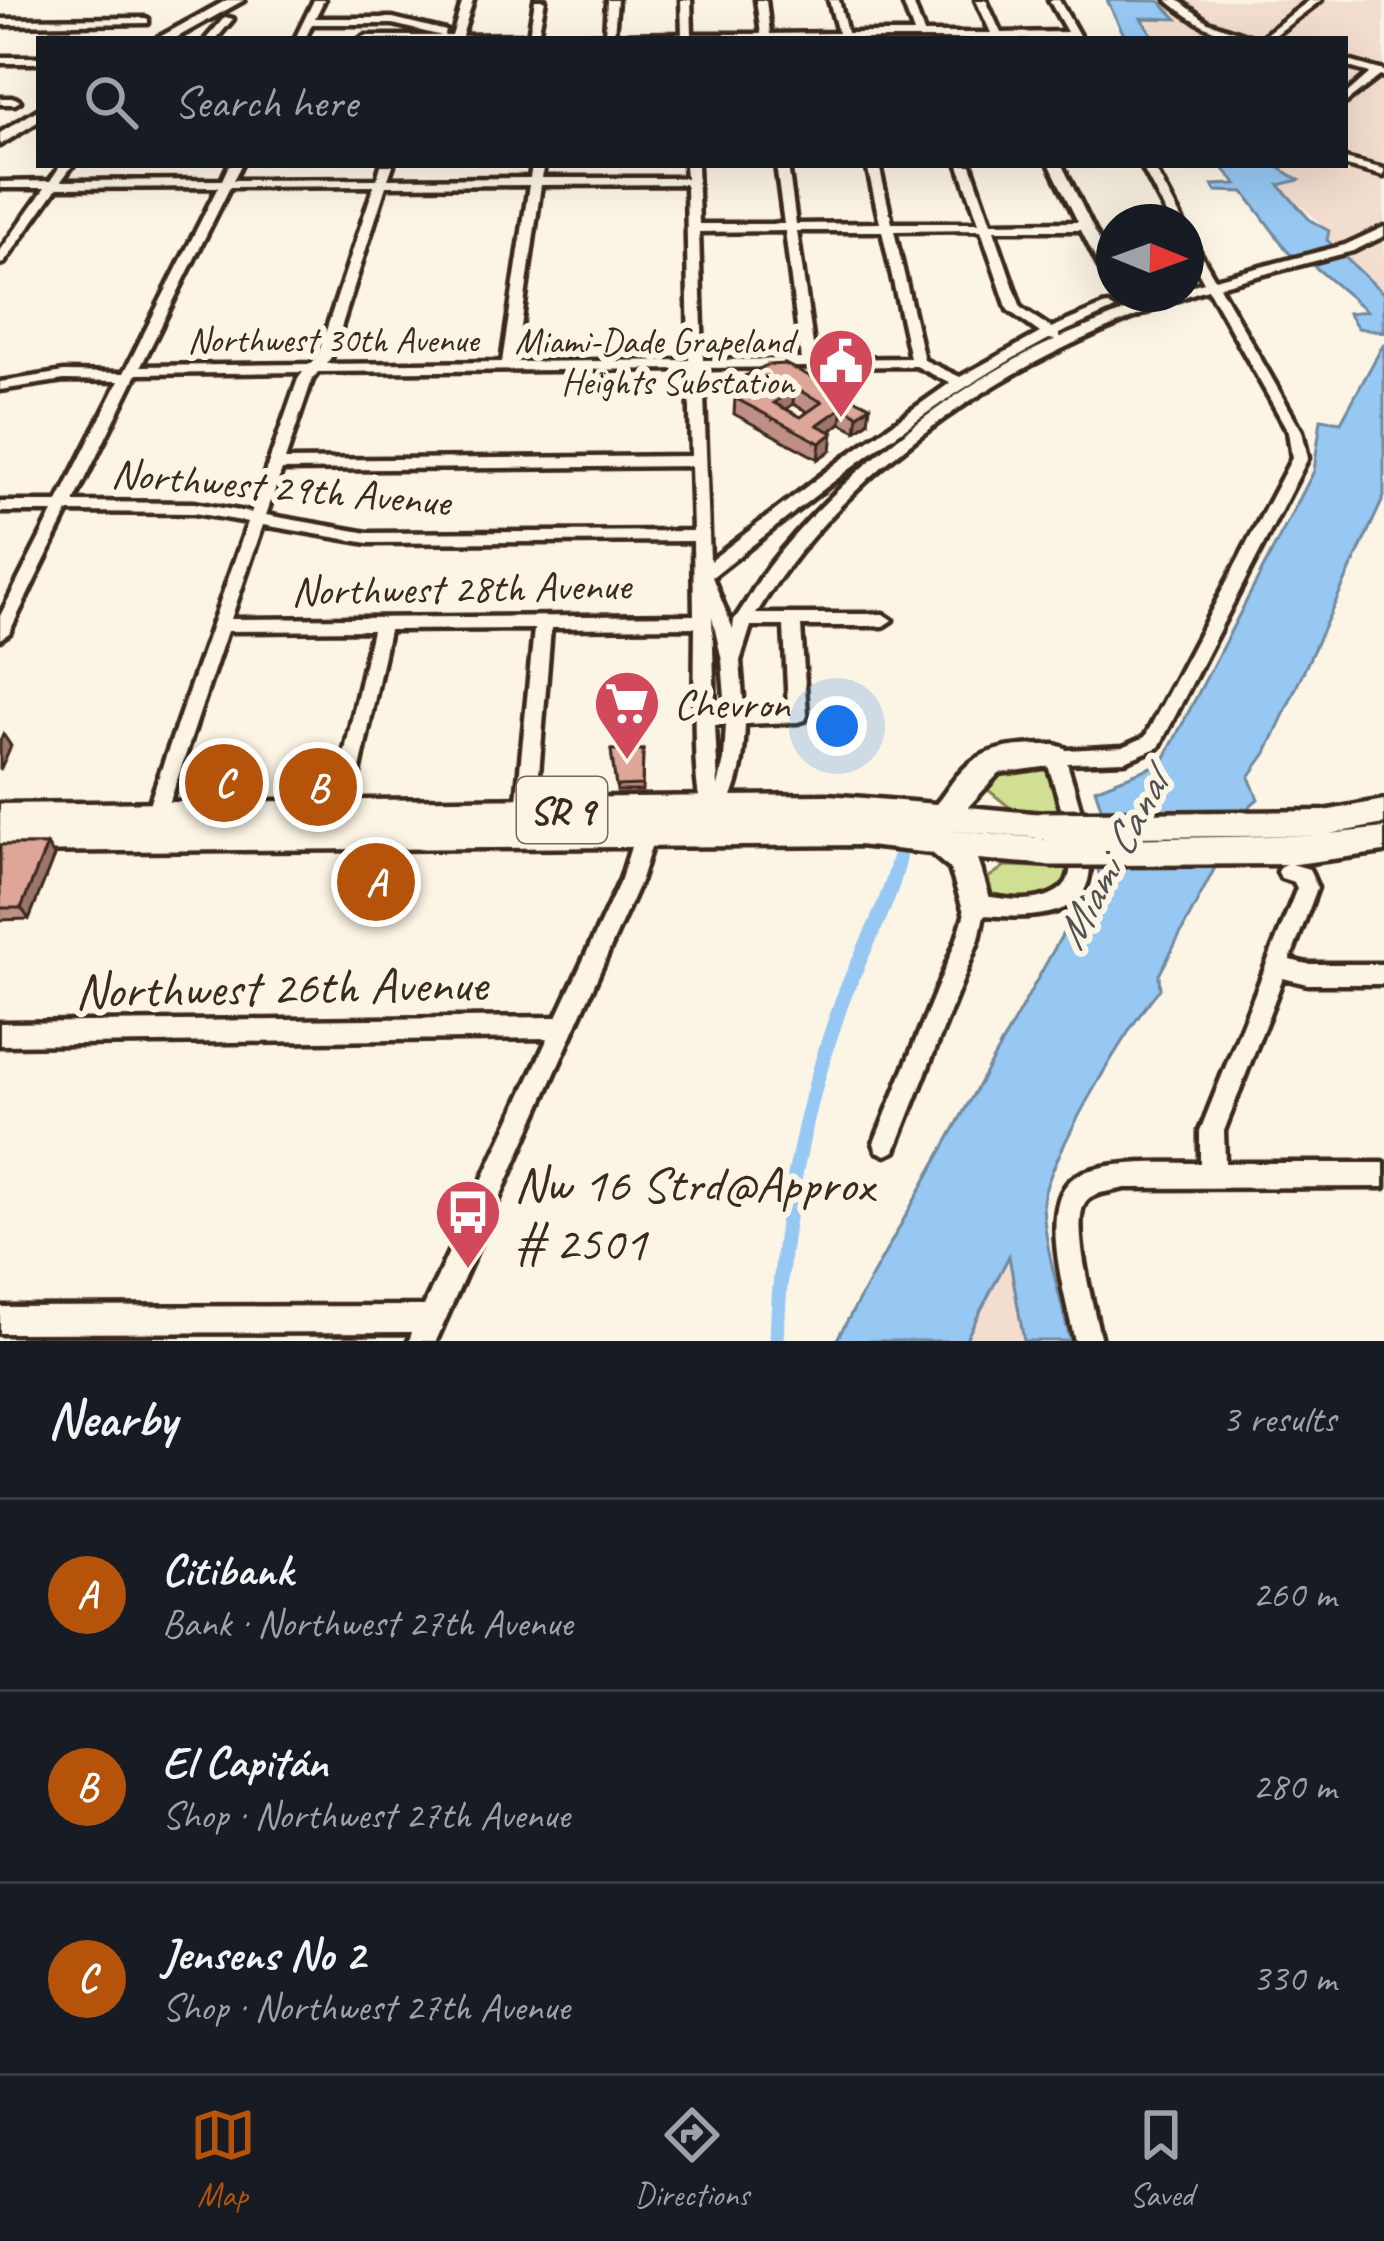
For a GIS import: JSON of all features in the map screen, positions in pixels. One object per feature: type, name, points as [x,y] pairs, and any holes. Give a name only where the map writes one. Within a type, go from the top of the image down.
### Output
[{"type":"highway","points":[[143,36],[203,0]]},
{"type":"highway","points":[[167,36],[224,0]]},
{"type":"highway","points":[[168,36],[237,0]]},
{"type":"highway","points":[[0,123],[36,101]]},
{"type":"highway","points":[[0,140],[36,116]]},
{"type":"highway","points":[[976,905],[964,862],[939,831],[979,772],[1002,759],[1055,756]]},
{"type":"highway","points":[[976,905],[980,869],[1006,838],[983,798],[979,772]]},
{"type":"highway","points":[[681,833],[717,809]]},
{"type":"highway","name":"SR 9","points":[[0,840],[302,837],[384,812],[717,809],[767,820]]},
{"type":"highway","points":[[495,835],[526,810]]},
{"type":"highway","name":"SR 9","points":[[1290,849],[1384,812]]},
{"type":"highway","name":"SR 9","points":[[0,816],[155,816],[495,835],[681,833],[767,820],[868,821],[1006,838],[1290,849],[1384,840]]},
{"type":"street","points":[[301,36],[319,0]]},
{"type":"street","points":[[381,36],[395,0]]},
{"type":"street","points":[[308,21],[387,21],[428,34],[457,36],[468,0]]},
{"type":"street","points":[[533,36],[540,0]]},
{"type":"street","points":[[610,36],[612,0]]},
{"type":"street","points":[[686,0],[687,36]]},
{"type":"street","points":[[761,0],[766,36]]},
{"type":"street","points":[[834,0],[843,36]]},
{"type":"street","points":[[907,0],[920,36]]},
{"type":"street","points":[[981,0],[998,36]]},
{"type":"street","points":[[1054,0],[1074,36]]},
{"type":"street","points":[[1172,0],[1197,20],[1243,36]]},
{"type":"street","points":[[1268,36],[1316,0]]},
{"type":"street","points":[[214,36],[228,19]]},
{"type":"street","points":[[0,22],[146,21]]},
{"type":"street","points":[[0,61],[36,60]]},
{"type":"street","points":[[1348,64],[1381,73]]},
{"type":"street","points":[[1348,98],[1381,73]]},
{"type":"street","points":[[0,101],[15,101]]},
{"type":"street","points":[[1348,163],[1384,173]]},
{"type":"street","points":[[0,260],[65,168]]},
{"type":"street","points":[[3,622],[234,168]]},
{"type":"street","points":[[508,367],[538,168]]},
{"type":"street","points":[[782,168],[809,365]]},
{"type":"street","points":[[874,168],[917,362]]},
{"type":"street","points":[[966,168],[1015,310],[1063,341]]},
{"type":"street","points":[[1057,168],[1096,249]]},
{"type":"street","points":[[1149,168],[1168,204]]},
{"type":"street","points":[[0,184],[226,183],[384,174],[536,182],[692,173],[708,796],[717,809]]},
{"type":"street","points":[[155,816],[305,379],[325,356],[384,174]]},
{"type":"street","points":[[693,228],[1084,226]]},
{"type":"street","points":[[1204,284],[1349,248],[1384,231]]},
{"type":"street","points":[[886,1143],[968,938],[976,905],[1043,907],[1078,887],[1084,861],[1055,756],[1125,754],[1152,742],[1295,471],[1300,446],[1204,270]]},
{"type":"street","points":[[1204,295],[1223,303]]},
{"type":"street","points":[[703,575],[961,383],[1048,332],[1107,312]]},
{"type":"street","points":[[731,661],[742,620],[792,549],[841,497],[968,397],[1120,312]]},
{"type":"street","name":"Northwest 30th Avenue","points":[[0,386],[130,373],[917,362],[961,383]]},
{"type":"street","points":[[275,465],[699,461]]},
{"type":"street","name":"Northwest 29th Avenue","points":[[0,507],[194,508],[368,538],[701,536]]},
{"type":"street","points":[[701,536],[715,548],[734,551]]},
{"type":"street","points":[[703,575],[731,661],[734,761],[740,792],[767,820]]},
{"type":"street","points":[[742,620],[883,620]]},
{"type":"street","points":[[707,718],[798,715],[792,620]]},
{"type":"street","name":"Northwest 28th Avenue","points":[[220,625],[703,621]]},
{"type":"street","points":[[526,810],[543,622]]},
{"type":"street","points":[[347,824],[382,624]]},
{"type":"street","points":[[717,809],[734,761]]},
{"type":"street","points":[[0,1320],[427,1330],[634,872],[645,833]]},
{"type":"street","points":[[1213,1177],[1213,1131],[1308,885],[1290,849]]},
{"type":"street","points":[[1276,967],[1307,974],[1384,974]]},
{"type":"street","name":"Northwest 26th Avenue","points":[[0,1034],[563,1027]]},
{"type":"street","points":[[1088,1341],[1066,1228],[1076,1191],[1101,1177],[1384,1175]]},
{"type":"shaded area","points":[[1137,0],[1384,0],[1384,294],[1343,259],[1327,240],[1331,234],[1278,184],[1297,180],[1264,168],[1348,168],[1348,36],[1153,36],[1139,18],[1175,17]]},
{"type":"shaded area","points":[[1010,1254],[1024,1341],[965,1341],[967,1337]]},
{"type":"green space","points":[[1047,769],[1062,811],[1013,810],[987,789],[995,773]]},
{"type":"green space","points":[[1005,866],[1074,868],[1051,894],[1017,902],[993,897],[988,878]]},
{"type":"water","points":[[1107,0],[1159,1],[1177,19],[1141,18],[1153,36],[1125,36]]},
{"type":"water","points":[[1223,168],[1279,168],[1299,180],[1279,185],[1310,220],[1329,231],[1327,240],[1384,294],[1384,332],[1358,328],[1348,313],[1367,311],[1314,266],[1289,253],[1244,192],[1216,191],[1212,185],[1237,184]]},
{"type":"water","points":[[1384,343],[1384,497],[1266,753],[1249,777],[1258,799],[1245,810],[1159,975],[1160,989],[1091,1094],[1046,1187],[1047,1239],[1070,1341],[1024,1341],[1009,1256],[965,1341],[836,1341],[1067,926],[1074,925],[1101,883],[1098,869],[1120,865],[1095,789],[1162,763],[1314,471],[1321,419],[1341,422]]},
{"type":"building","points":[[785,364],[870,406],[858,415],[843,407],[817,425],[833,433],[820,443],[735,398],[756,384],[745,376],[767,365]],"holes":[[[794,388],[822,402],[801,417],[774,403]]]},
{"type":"building","points":[[611,750],[643,750],[642,785],[616,786]]},
{"type":"building","points":[[0,845],[47,845],[21,908],[0,908]]},
{"type":"waterway","points":[[899,862],[905,833]]},
{"type":"waterway","points":[[777,1341],[789,1214],[815,1086],[841,1004],[899,859]]},
{"type":"place","name":"Miami-Dade Grapeland Heights Substation","points":[[841,420]]},
{"type":"place","name":"Chevron","points":[[627,762]]},
{"type":"place","name":"Jensens No 2","points":[[224,783]]},
{"type":"place","name":"El Capitán","points":[[318,787]]},
{"type":"place","name":"Citibank","points":[[376,882]]},
{"type":"place","name":"Nw 16 Strd@Approx # 2501","points":[[468,1271]]},
{"type":"water label","name":"Miami Canal","points":[[1110,860]]}]
